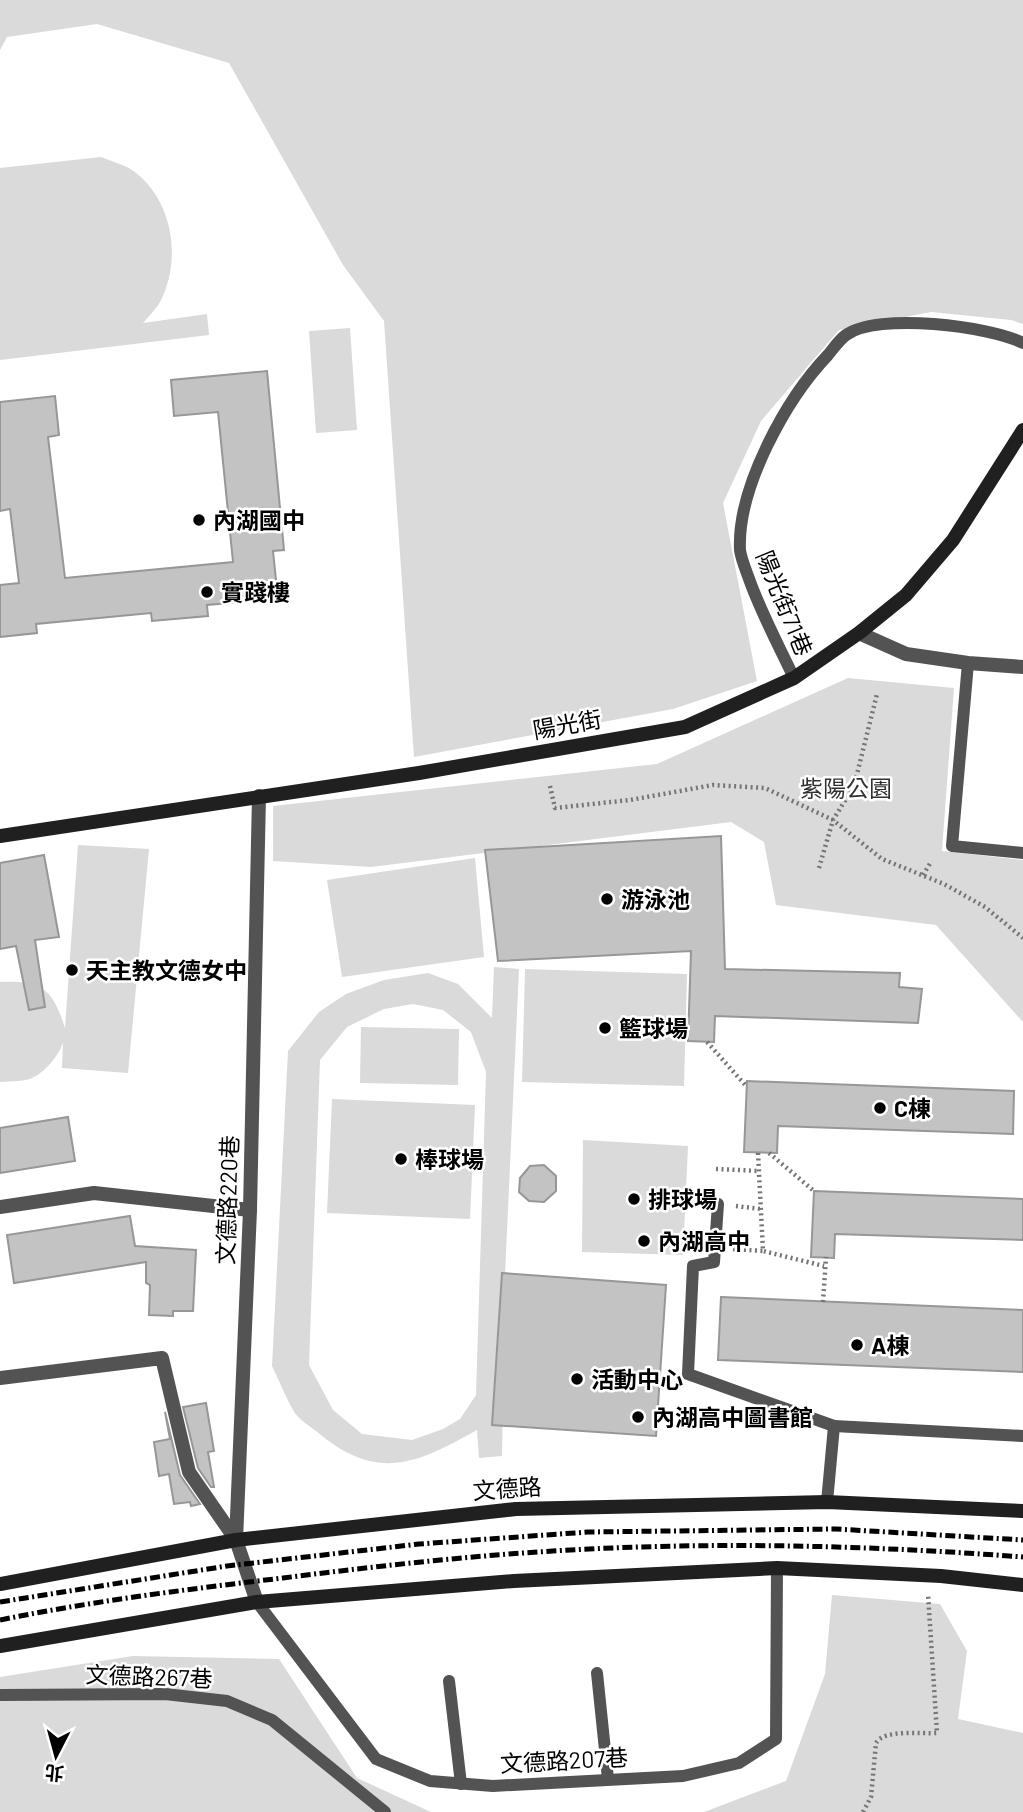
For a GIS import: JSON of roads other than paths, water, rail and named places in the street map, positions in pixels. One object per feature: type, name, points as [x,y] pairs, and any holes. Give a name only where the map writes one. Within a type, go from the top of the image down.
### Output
[{"type":"main road","name":"陽光街","points":[[0,836],[419,773],[685,727],[793,678],[859,633],[906,594],[953,540],[1023,430]]},
{"type":"main road","name":"文德路","points":[[0,1584],[236,1540],[516,1508],[827,1502],[1023,1511]]},
{"type":"main road","points":[[0,1646],[257,1602],[514,1581],[777,1568],[941,1576],[1023,1585]]},
{"type":"street","points":[[859,633],[906,654],[1023,667]]},
{"type":"street","name":"文德路220巷","points":[[257,1602],[236,1540],[250,1210],[259,796]]},
{"type":"street","points":[[0,1207],[94,1193],[250,1210]]},
{"type":"street","points":[[0,1378],[162,1358],[190,1472],[236,1540]]},
{"type":"lane","name":"陽光街71巷","points":[[793,678],[755,596],[740,552],[745,505],[775,426],[815,369],[846,335],[870,326],[897,322],[978,330],[1023,343]]},
{"type":"lane","points":[[968,663],[952,846],[1023,853]]},
{"type":"lane","points":[[718,1204],[714,1262],[693,1266],[688,1374],[834,1426],[1023,1436]]},
{"type":"lane","points":[[827,1502],[834,1426]]},
{"type":"lane","name":"文德路207巷","points":[[257,1602],[376,1759],[430,1781],[494,1786],[683,1776],[739,1763],[776,1739],[777,1568]]},
{"type":"lane","points":[[597,1673],[608,1779]]},
{"type":"lane","points":[[449,1681],[460,1784]]},
{"type":"lane","name":"文德路267巷","points":[[0,1695],[164,1694],[227,1701],[272,1720],[385,1812]]},
{"type":"railway","points":[[0,1602],[227,1566],[419,1544],[588,1532],[836,1529],[1023,1540]]},
{"type":"railway","points":[[0,1620],[106,1601],[212,1587],[397,1564],[550,1551],[752,1546],[915,1550],[1023,1557]]},
{"type":"place","name":"內湖國中","points":[[199,520]]},
{"type":"place","name":"實踐樓","points":[[207,592]]},
{"type":"place","name":"游泳池","points":[[607,899]]},
{"type":"place","name":"天主教文德女中","points":[[72,970]]},
{"type":"place","name":"籃球場","points":[[605,1028]]},
{"type":"place","name":"C棟","points":[[880,1108]]},
{"type":"place","name":"棒球場","points":[[401,1159]]},
{"type":"place","name":"排球場","points":[[634,1199]]},
{"type":"place","name":"內湖高中","points":[[644,1241]]},
{"type":"place","name":"A棟","points":[[857,1345]]},
{"type":"place","name":"活動中心","points":[[577,1379]]},
{"type":"place","name":"內湖高中圖書館","points":[[638,1417]]},
{"type":"park label","name":"紫陽公園","points":[[846,788]]}]
